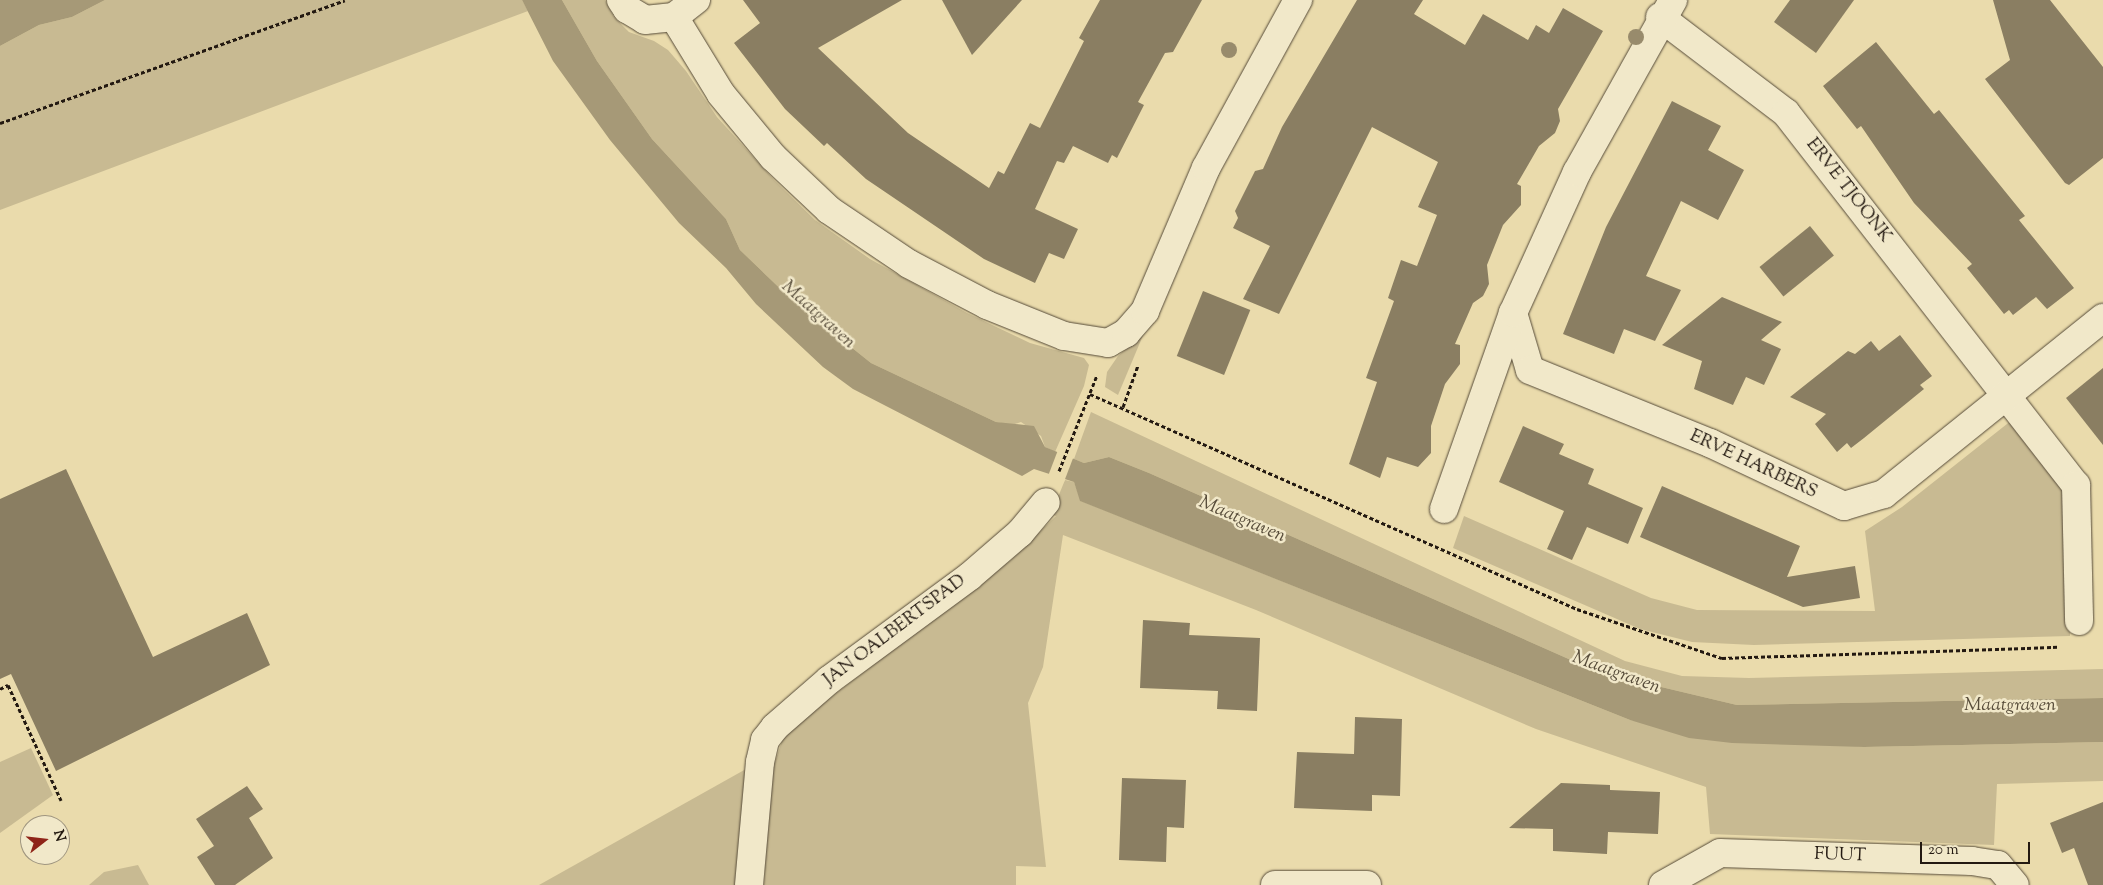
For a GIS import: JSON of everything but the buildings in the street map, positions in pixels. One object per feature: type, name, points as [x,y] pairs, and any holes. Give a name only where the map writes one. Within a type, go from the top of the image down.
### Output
[{"type":"street","points":[[621,0],[627,9],[645,20],[674,17],[696,0]]},
{"type":"street","points":[[674,17],[721,94],[774,157],[829,210],[909,264],[987,305],[1064,336],[1108,343],[1126,333],[1145,312],[1206,168],[1298,0]]},
{"type":"street","points":[[1444,509],[1513,313],[1577,172],[1667,9]]},
{"type":"street","name":"ERVE TJOONK","points":[[1667,9],[1786,113],[2007,392]]},
{"type":"street","name":"ERVE HARBERS","points":[[1513,313],[1530,370],[1710,443],[1844,506],[1884,494],[2007,392],[2103,318]]},
{"type":"street","points":[[2007,392],[2076,485],[2079,621]]},
{"type":"street","name":"JAN OALBERTSPAD","points":[[750,885],[760,762],[765,740],[774,727],[829,680],[970,576],[1020,533],[1046,502]]},
{"type":"street","name":"FUUT","points":[[1663,885],[1720,853],[1972,861],[1998,865],[2015,885]]},
{"type":"street","points":[[1275,885],[1354,885]]},
{"type":"path","points":[[0,123],[345,0]]},
{"type":"path","points":[[1046,502],[1090,394],[1577,609],[1722,658],[2063,647]]},
{"type":"path","points":[[0,689],[8,685],[61,800]]},
{"type":"shaded area","points":[[105,0],[522,0],[528,11],[0,210],[0,46],[39,25],[72,17]]},
{"type":"shaded area","points":[[562,0],[605,0],[614,17],[629,32],[654,41],[668,50],[686,71],[717,117],[774,180],[815,220],[870,259],[967,313],[1030,343],[1084,358],[1089,365],[1084,386],[1055,452],[1045,447],[1041,436],[1021,422],[1012,425],[996,422],[871,363],[791,299],[740,250],[726,219],[652,139],[597,61]]},
{"type":"shaded area","points":[[1144,333],[1118,395],[1105,387],[1107,372],[1118,356]]},
{"type":"shaded area","points":[[1091,412],[1625,661],[1682,676],[1749,678],[2103,669],[2103,698],[1737,705],[1598,672],[1149,473],[1109,457],[1084,463],[1074,459]]},
{"type":"shaded area","points":[[2012,420],[2071,494],[2070,636],[1754,645],[1692,642],[1640,629],[1453,548],[1464,516],[1651,598],[1697,610],[1875,611],[1865,531],[1902,507]]},
{"type":"shaded area","points":[[1065,480],[1074,482],[1081,501],[1630,720],[1864,747],[2103,742],[2103,781],[1997,784],[1994,845],[1710,834],[1706,787],[1536,729],[1256,610],[1063,535],[1043,667],[1028,703],[1046,867],[1016,866],[1016,885],[764,885],[770,777],[783,738],[797,723],[1011,560],[1056,516],[1051,514]]},
{"type":"shaded area","points":[[31,748],[53,795],[25,815],[20,815],[20,819],[0,833],[0,762]]},
{"type":"shaded area","points":[[746,769],[740,885],[539,885]]},
{"type":"shaded area","points":[[138,865],[149,885],[89,885],[104,872]]},
{"type":"water","points":[[0,0],[105,0],[72,17],[39,25],[0,46]]},
{"type":"water","name":"Maatgraven","points":[[522,0],[562,0],[597,61],[652,139],[726,219],[740,250],[791,299],[871,363],[996,422],[1034,426],[1045,447],[1084,463],[1109,457],[1149,473],[1598,672],[1737,705],[2103,698],[2103,742],[1864,747],[1732,743],[1689,738],[1630,720],[1080,501],[1074,482],[1034,469],[1022,476],[853,389],[823,367],[756,304],[726,268],[679,223],[610,140],[553,61]]},
{"type":"pier","points":[[1058,450],[1074,456],[1064,482],[1048,476]]}]
